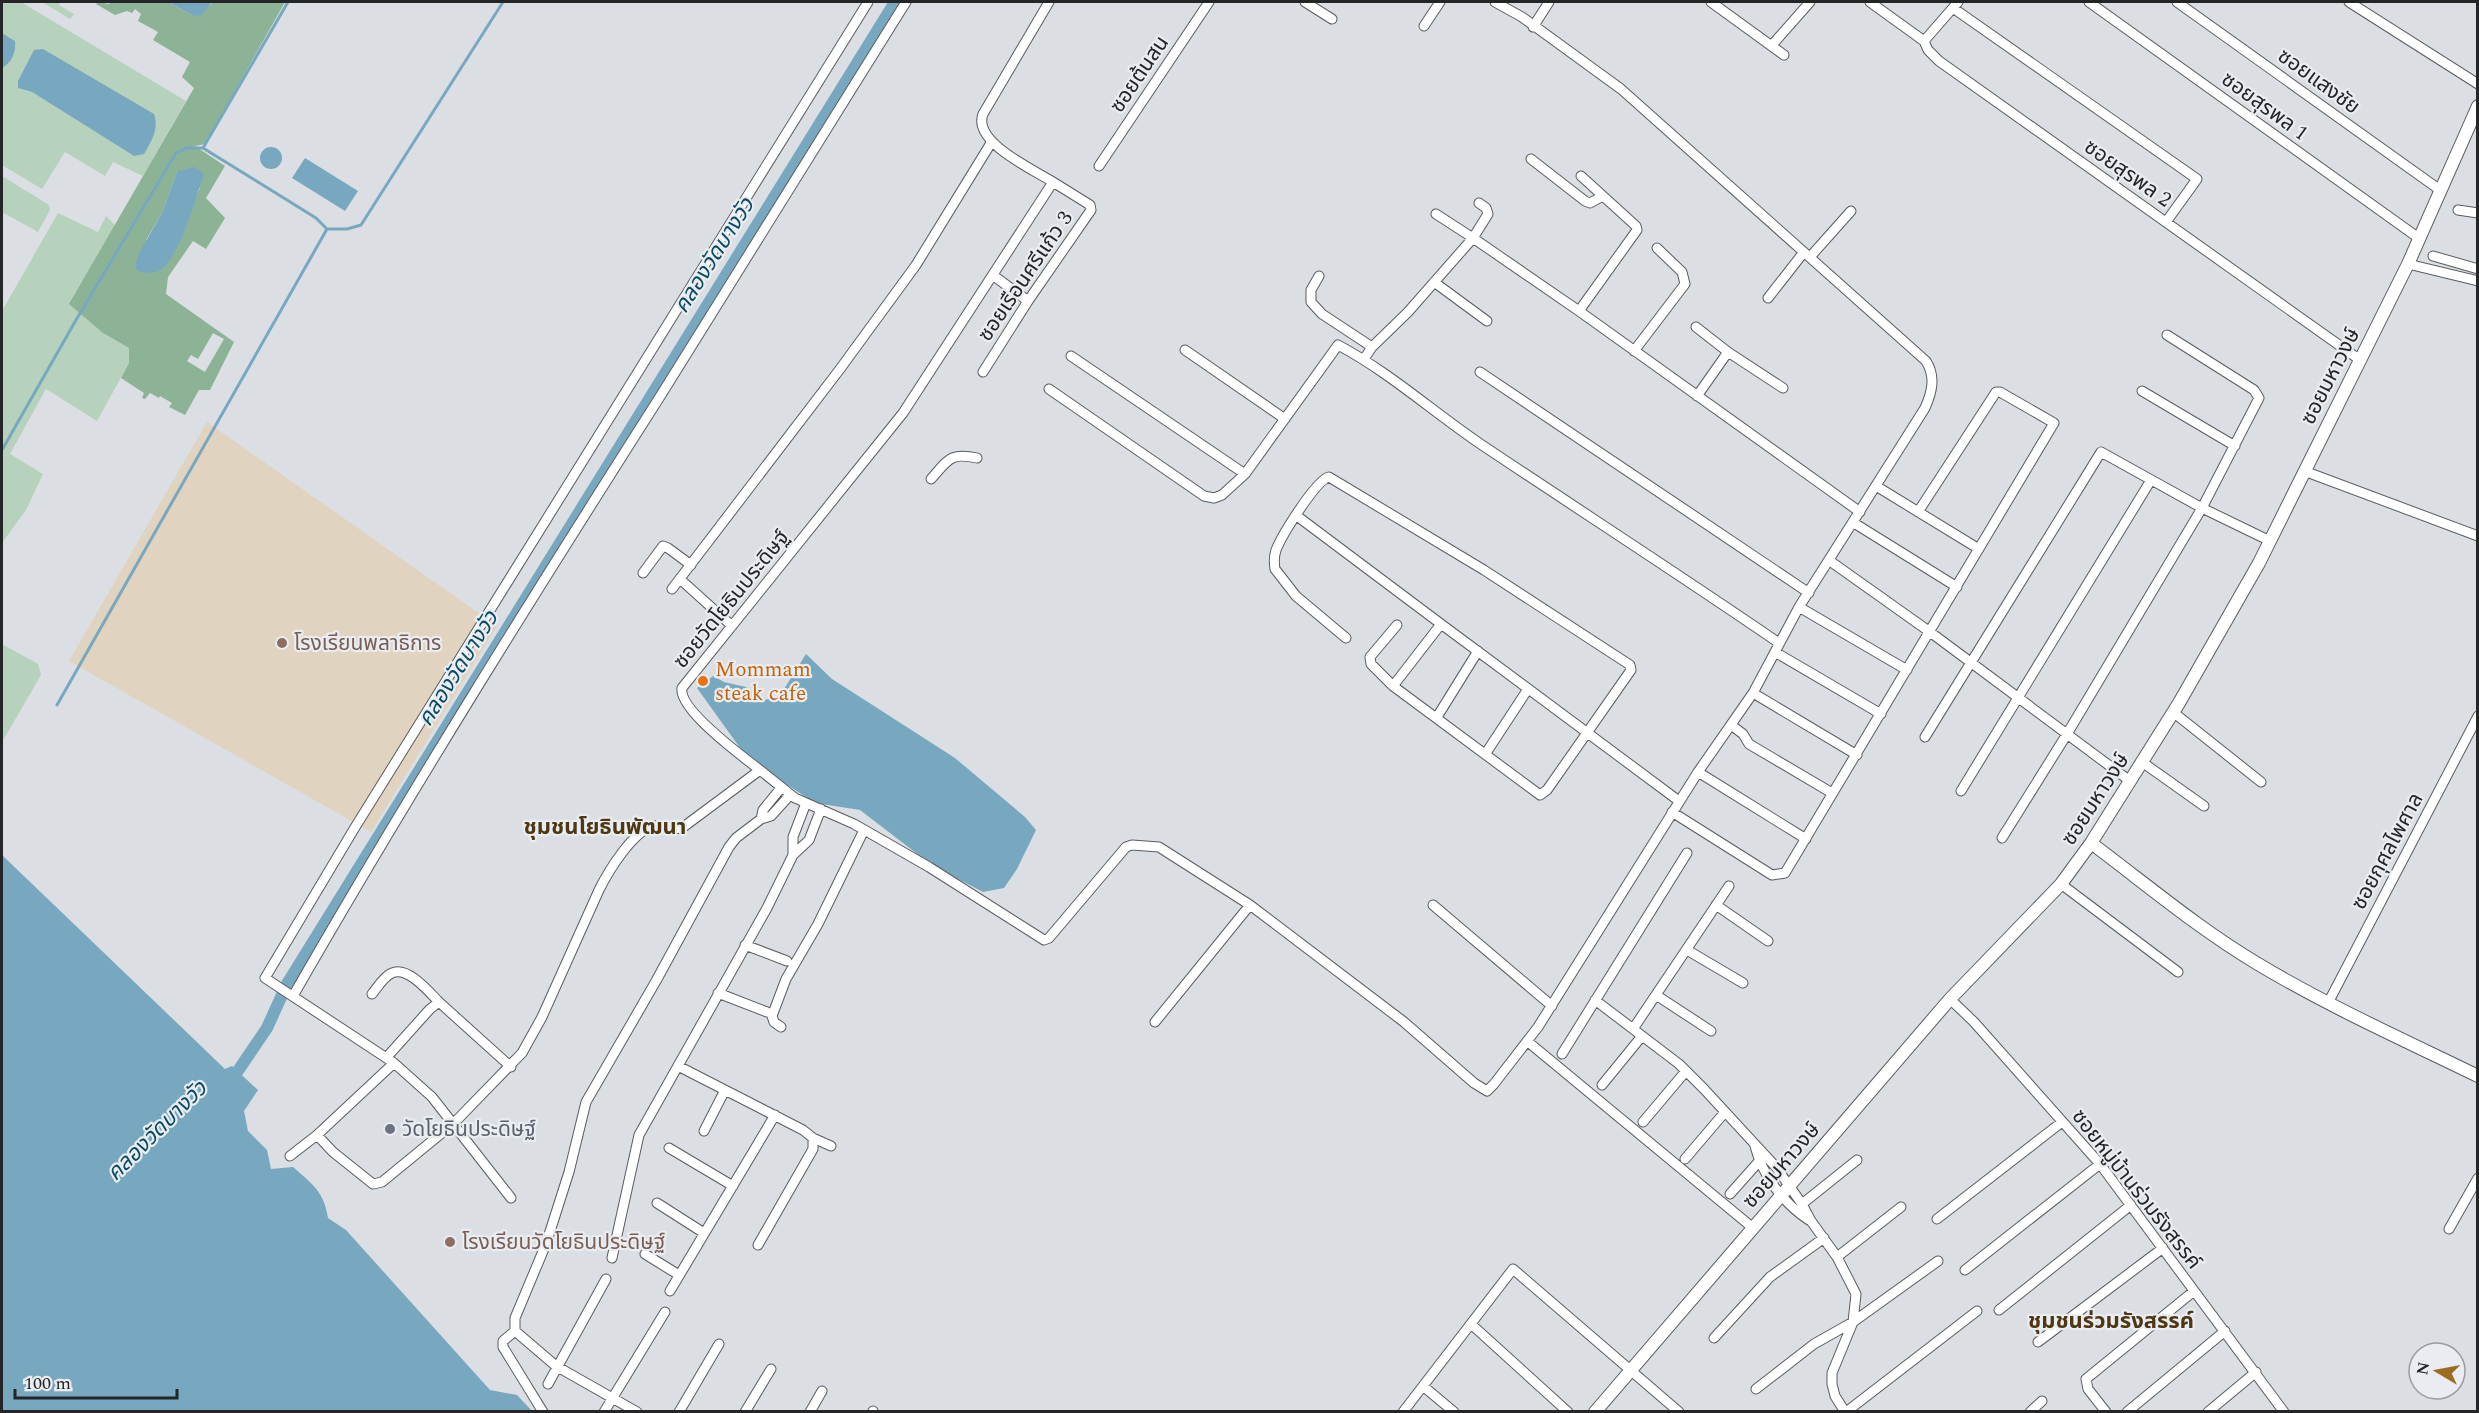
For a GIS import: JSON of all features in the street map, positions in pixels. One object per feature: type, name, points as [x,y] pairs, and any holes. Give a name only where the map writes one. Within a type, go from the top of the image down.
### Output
[{"type":"street","points":[[512,1198],[432,1097],[390,1060],[265,978],[354,829],[868,2]]},
{"type":"street","points":[[290,994],[597,493],[666,387],[906,2]]},
{"type":"street","points":[[1049,2],[981,118],[982,127],[991,144],[1053,183]]},
{"type":"street","name":"ซอยต้นสน","points":[[1100,166],[1209,2]]},
{"type":"street","points":[[1305,2],[1332,18]]},
{"type":"street","points":[[1424,26],[1440,2]]},
{"type":"street","points":[[317,1135],[365,1180],[373,1184],[382,1182],[454,1123],[511,1067],[522,1053],[542,1017],[608,873],[631,842],[654,826],[677,830],[682,828],[760,770],[790,795],[864,830],[929,867],[1044,940],[1049,938],[1123,850],[1131,845],[1159,847],[1250,904],[1404,1022],[1474,1083],[1487,1091],[1552,1006],[1679,801],[1753,693],[1799,607],[1925,408],[1932,391],[1930,368],[1926,361],[1629,96],[1587,63],[1521,17],[1495,2]]},
{"type":"street","points":[[1533,27],[1549,2]]},
{"type":"street","points":[[1711,2],[1784,55]]},
{"type":"street","points":[[1772,45],[1810,2]]},
{"type":"street","name":"ซอยสุรพล 2","points":[[1870,2],[1924,41],[1928,50],[1939,61],[2360,360]]},
{"type":"street","name":"ซอยสุรพล 1","points":[[2089,2],[2420,239]]},
{"type":"street","name":"ซอยแสงชัย","points":[[2177,2],[2440,190]]},
{"type":"street","points":[[2349,2],[2478,84]]},
{"type":"street","points":[[1924,41],[1956,5],[2197,179],[2166,222]]},
{"type":"street","name":"ซอยมหาวงษ์","points":[[1595,1412],[1950,999],[2061,884],[2091,843],[2173,712],[2259,563],[2268,540],[2408,264],[2440,190],[2472,130],[2476,112]]},
{"type":"street","points":[[672,590],[916,265],[991,144]]},
{"type":"street","points":[[1531,159],[1585,201],[1590,203],[1603,196]]},
{"type":"street","points":[[1579,311],[1637,230],[1636,226],[1581,176]]},
{"type":"street","name":"ซอยวัดโยธินประดิษฐ์","points":[[760,770],[720,739],[686,703],[681,694],[682,688],[903,413],[1053,183]]},
{"type":"street","name":"ซอยเรือนศรีแก้ว 3","points":[[983,372],[1028,300],[1091,208],[1090,205],[1053,183]]},
{"type":"street","points":[[1364,359],[1372,347],[1473,238],[1488,214],[1486,208],[1479,203]]},
{"type":"street","points":[[2458,210],[2478,213]]},
{"type":"street","points":[[1768,298],[1851,211]]},
{"type":"street","points":[[1436,214],[1579,311],[1860,512]]},
{"type":"street","points":[[1634,351],[1685,284],[1682,272],[1657,248]]},
{"type":"street","points":[[2433,256],[2478,269]]},
{"type":"street","points":[[2408,264],[2478,281]]},
{"type":"street","points":[[994,276],[1028,300]]},
{"type":"street","points":[[1319,276],[1311,290],[1311,302],[1322,314],[1372,347]]},
{"type":"street","points":[[1434,282],[1487,321]]},
{"type":"street","points":[[1696,327],[1728,352],[1783,388]]},
{"type":"street","points":[[2002,838],[2202,508],[2259,398],[2258,394],[2167,335]]},
{"type":"street","points":[[1050,389],[1204,496],[1214,498],[1222,495],[1245,474],[1338,345],[1364,359],[1453,426],[1670,568],[1777,647],[1881,714]]},
{"type":"street","points":[[1185,350],[1285,419]]},
{"type":"street","points":[[1697,396],[1728,352]]},
{"type":"street","points":[[1071,356],[1245,474]]},
{"type":"street","points":[[1480,372],[1809,593]]},
{"type":"street","points":[[2142,391],[2235,447]]},
{"type":"street","points":[[1672,812],[1772,875],[1785,873],[2055,423],[2000,392],[1996,392],[1918,512]]},
{"type":"street","points":[[1925,737],[2101,452],[2202,508],[2268,540]]},
{"type":"street","points":[[932,479],[955,455],[961,454],[977,458]]},
{"type":"street","points":[[2304,471],[2478,536]]},
{"type":"street","points":[[1346,639],[1296,596],[1275,569],[1276,550],[1297,516],[1321,481],[1324,478],[1333,477],[1474,564],[1630,665],[1629,676],[1542,795],[1539,795],[1486,753],[1393,686],[1371,664],[1369,659],[1397,625]]},
{"type":"street","points":[[1961,791],[2151,480]]},
{"type":"street","points":[[1876,486],[1979,549]]},
{"type":"street","points":[[1297,516],[1679,801]]},
{"type":"street","points":[[1854,523],[1957,587]]},
{"type":"street","points":[[643,573],[663,546],[691,565]]},
{"type":"street","points":[[1830,561],[1930,632],[2130,781]]},
{"type":"street","points":[[680,579],[732,626]]},
{"type":"street","points":[[1799,607],[1907,670]]},
{"type":"street","points":[[1393,686],[1442,624]]},
{"type":"street","points":[[1437,717],[1478,651]]},
{"type":"street","points":[[1486,753],[1528,689]]},
{"type":"street","points":[[1753,693],[1857,756]]},
{"type":"street","points":[[2173,712],[2261,782]]},
{"type":"street","name":"ซอยกุศลไพศาล","points":[[2328,1003],[2478,716]]},
{"type":"street","points":[[1731,725],[1743,734],[1749,744],[1832,793]]},
{"type":"street","points":[[2142,762],[2204,806]]},
{"type":"street","points":[[1698,772],[1806,839]]},
{"type":"street","points":[[760,819],[763,810],[781,788]]},
{"type":"street","points":[[637,1412],[556,1366],[515,1331],[515,1318],[546,1244],[586,1102],[656,981],[729,847],[736,838],[760,819],[771,816],[790,795]]},
{"type":"street","points":[[793,855],[793,837],[806,803]]},
{"type":"street","points":[[612,1258],[639,1135],[766,909],[793,855],[809,840],[821,809]]},
{"type":"street","points":[[782,1027],[774,1022],[772,1016],[786,979],[818,924],[864,830]]},
{"type":"street","points":[[2091,843],[2236,949],[2328,1003],[2478,1076]]},
{"type":"street","points":[[1562,1054],[1688,853]]},
{"type":"street","points":[[2061,884],[2178,972]]},
{"type":"street","points":[[1602,1085],[1638,1033],[1656,995],[1729,886]]},
{"type":"street","points":[[1155,1022],[1250,904]]},
{"type":"street","points":[[1433,905],[1552,1006]]},
{"type":"street","points":[[1716,905],[1768,941]]},
{"type":"street","points":[[745,945],[787,961]]},
{"type":"street","points":[[1687,950],[1743,983]]},
{"type":"street","points":[[372,994],[392,973],[398,972],[414,980],[511,1067]]},
{"type":"street","points":[[718,993],[767,1012]]},
{"type":"street","points":[[1656,995],[1711,1031]]},
{"type":"street","name":"ซอยหมู่บ้านร่วมรังสรรค์","points":[[1950,999],[1974,1022],[2100,1164],[2284,1412]]},
{"type":"street","points":[[1595,1000],[1686,1071],[1725,1112],[1755,1146],[1785,1189],[1802,1204],[1811,1221],[1837,1257],[1856,1294],[1853,1322],[1832,1373],[1835,1396],[1845,1412],[1977,1311]]},
{"type":"street","points":[[290,1156],[317,1135],[390,1060],[430,1009],[439,1002]]},
{"type":"street","points":[[1527,1041],[1753,1228]]},
{"type":"street","points":[[678,1066],[831,1146]]},
{"type":"street","points":[[1643,1122],[1686,1071]]},
{"type":"street","points":[[704,1131],[725,1090]]},
{"type":"street","points":[[1685,1159],[1725,1112]]},
{"type":"street","points":[[670,1291],[775,1115]]},
{"type":"street","points":[[1937,1219],[2062,1122]]},
{"type":"street","points":[[758,1245],[813,1149],[813,1138]]},
{"type":"street","points":[[669,1148],[733,1186]]},
{"type":"street","points":[[1730,1194],[1762,1158]]},
{"type":"street","points":[[1802,1204],[1857,1160]]},
{"type":"street","points":[[1965,1270],[2100,1164]]},
{"type":"street","points":[[2450,1229],[2478,1179]]},
{"type":"street","points":[[1785,1189],[1791,1207],[1811,1221]]},
{"type":"street","points":[[657,1203],[704,1233]]},
{"type":"street","points":[[1999,1310],[2131,1205]]},
{"type":"street","points":[[1837,1257],[1901,1207]]},
{"type":"street","points":[[1714,1338],[1770,1277],[1824,1238]]},
{"type":"street","points":[[2038,1342],[2163,1248]]},
{"type":"street","points":[[645,1254],[679,1275]]},
{"type":"street","points":[[1756,1389],[1814,1344],[1853,1322],[1938,1261]]},
{"type":"street","points":[[1403,1412],[1513,1269],[1678,1412]]},
{"type":"street","points":[[548,1383],[606,1279]]},
{"type":"street","points":[[2106,1412],[2088,1389],[2086,1379],[2194,1291]]},
{"type":"street","points":[[604,1412],[665,1312]]},
{"type":"street","points":[[1471,1323],[1568,1412]]},
{"type":"street","points":[[515,1331],[503,1341],[503,1347],[543,1412]]},
{"type":"street","points":[[2127,1412],[2225,1331]]},
{"type":"street","points":[[679,1412],[719,1344]]},
{"type":"street","points":[[745,1412],[771,1369]]},
{"type":"street","points":[[2208,1412],[2256,1372]]},
{"type":"street","points":[[1423,1386],[1454,1412]]},
{"type":"street","points":[[810,1412],[822,1391]]},
{"type":"street","points":[[2030,1412],[2042,1401]]},
{"type":"shaded area","name":"โรงเรียนพลาธิการ","points":[[207,422],[497,626],[371,832],[69,661]]},
{"type":"green space","points":[[2,2],[21,2],[186,101],[143,176],[113,162],[105,176],[65,152],[42,189],[2,165],[2,68],[15,41],[2,33]],"holes":[[[34,50],[134,156],[32,92],[18,88]]]},
{"type":"green space","points":[[42,2],[60,2],[59,5],[74,14],[70,19]]},
{"type":"green space","points":[[98,2],[109,4],[110,2],[168,2],[192,15],[213,2],[285,2],[205,144],[195,146],[225,166],[206,198],[225,218],[206,249],[193,241],[168,277],[166,294],[234,342],[210,390],[199,390],[185,415],[169,407],[172,403],[160,396],[159,398],[150,393],[145,399],[142,398],[144,393],[121,378],[129,363],[129,348],[103,333],[69,304],[194,88],[182,77],[190,62],[153,40],[158,32],[138,21],[141,14],[135,9],[132,13],[127,11],[115,15],[96,4]],"holes":[[[177,172],[200,188],[183,231],[146,240],[162,213]],[[213,333],[224,339],[205,372],[187,361],[191,355],[198,359]]]},
{"type":"green space","points":[[2,176],[49,205],[50,210],[38,232],[2,212]]},
{"type":"green space","points":[[58,213],[98,232],[106,216],[115,225],[103,333],[129,348],[129,363],[97,421],[46,389],[10,454],[43,474],[26,510],[2,543],[2,311]]},
{"type":"green space","points":[[2,644],[38,664],[41,675],[2,742]]},
{"type":"water","points":[[168,2],[213,2],[200,16],[192,15]]},
{"type":"water","points":[[2,33],[15,41],[15,45],[11,60],[2,68]]},
{"type":"water","points":[[43,49],[154,114],[155,130],[144,154],[134,156],[32,92],[18,88],[18,81],[34,50]]},
{"type":"water","points":[[271,147],[279,150],[282,158],[279,166],[271,169],[263,166],[260,158],[263,150]]},
{"type":"water","points":[[305,158],[358,191],[345,211],[292,178]]},
{"type":"water","points":[[194,167],[204,173],[188,223],[176,249],[170,260],[160,270],[152,273],[140,272],[135,267],[138,255],[162,213],[177,172]]},
{"type":"water","points":[[806,654],[832,679],[955,758],[1025,817],[1036,830],[1017,869],[1004,888],[983,892],[933,866],[860,810],[815,803],[748,759],[697,688],[713,676],[724,682],[746,687],[764,700],[779,697]]},
{"type":"water","points":[[2,855],[225,1069],[232,1066],[258,1090],[244,1111],[248,1131],[267,1150],[271,1169],[293,1167],[306,1178],[324,1201],[328,1218],[346,1230],[490,1390],[517,1395],[532,1411],[2,1411]]},
{"type":"waterway","points":[[2,450],[76,320],[176,153],[187,148],[203,148],[288,2]]},
{"type":"waterway","points":[[57,705],[327,229],[347,229],[361,225],[503,2]]},
{"type":"waterway","name":"คลองวัดบางวัว","points":[[229,1084],[267,1028],[287,984],[895,2]]},
{"type":"waterway","points":[[203,148],[316,218],[327,229]]},
{"type":"place","name":"โรงเรียนพลาธิการ","points":[[282,643]]},
{"type":"place","name":"Mommam steak cafe","points":[[703,681]]},
{"type":"place","name":"วัดโยธินประดิษฐ์","points":[[390,1129]]},
{"type":"place","name":"โรงเรียนวัดโยธินประดิษฐ์","points":[[450,1242]]},
{"type":"district","name":"ชุมชนโยธินพัฒนา","points":[[605,826]]},
{"type":"district","name":"ชุมชนร่วมรังสรรค์","points":[[2111,1320]]}]
